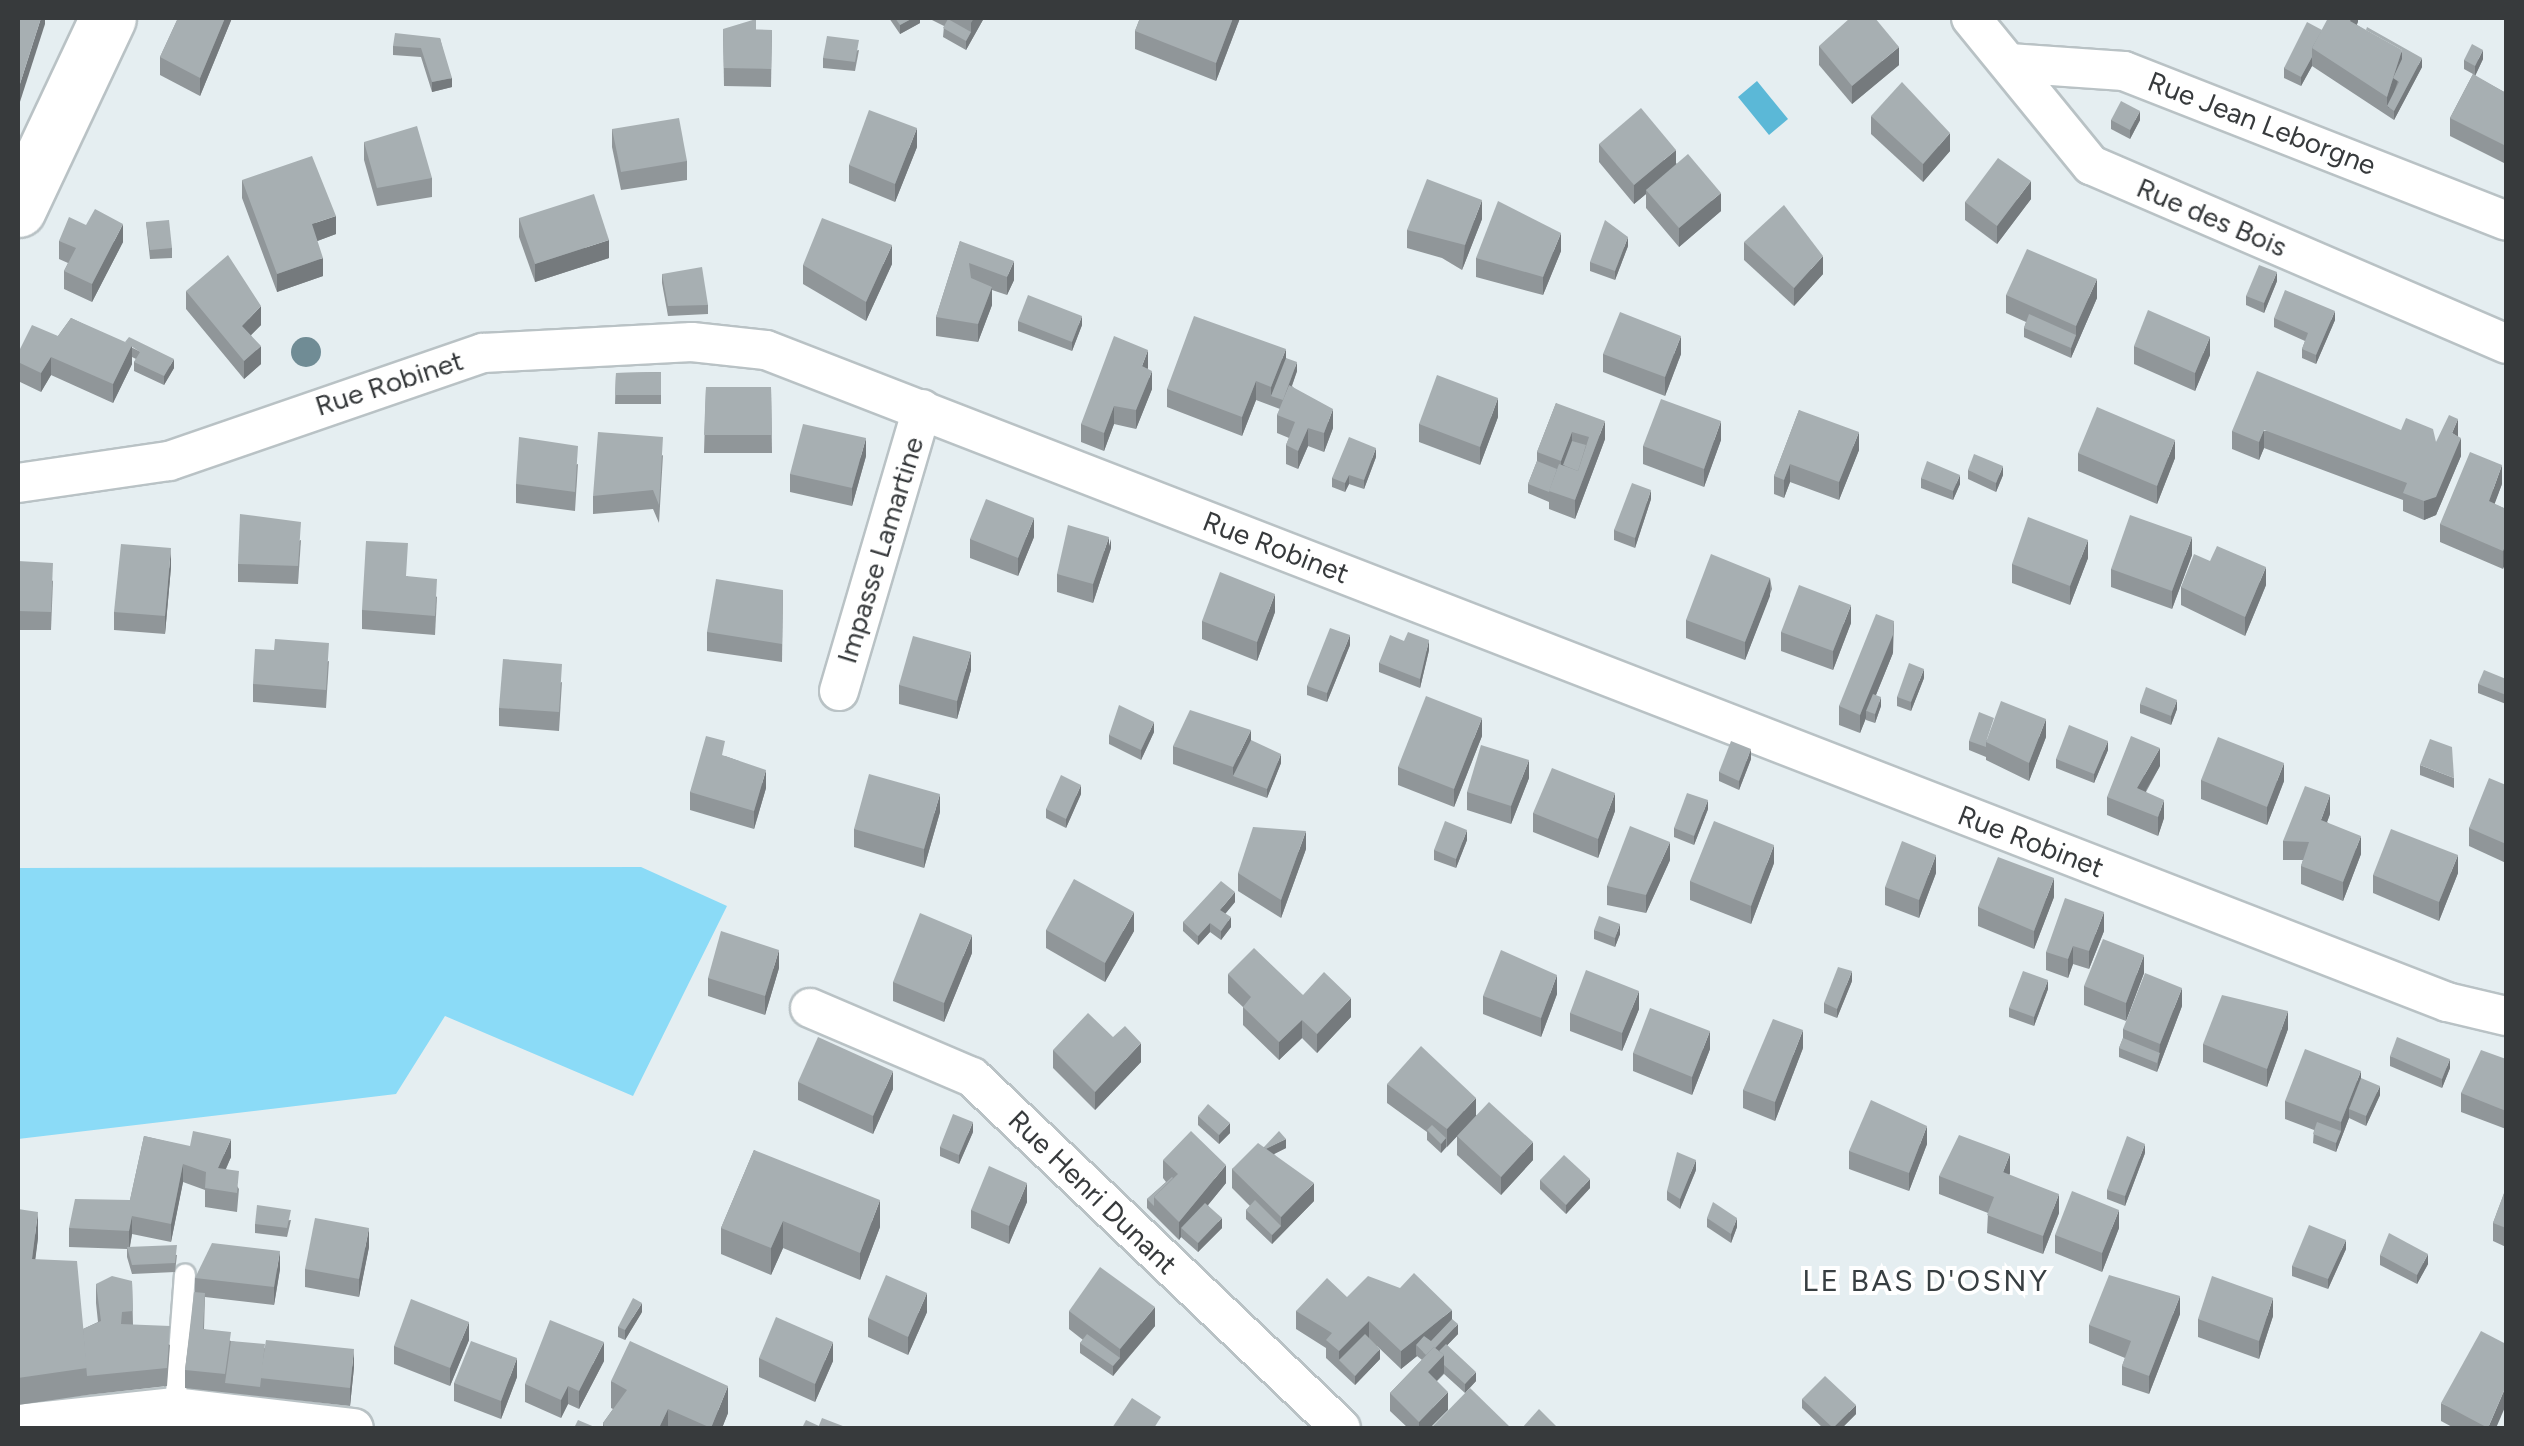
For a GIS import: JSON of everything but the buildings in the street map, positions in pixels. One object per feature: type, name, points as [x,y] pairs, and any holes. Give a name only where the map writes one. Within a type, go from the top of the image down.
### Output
[{"type":"street","points":[[18,209],[108,18]]},
{"type":"street","name":"Rue des Bois","points":[[1972,18],[2091,165],[2506,344]]},
{"type":"street","name":"Rue Jean Leborgne","points":[[2009,63],[2124,71],[2506,221]]},
{"type":"street","name":"Rue Robinet","points":[[18,483],[168,461],[483,353],[744,346],[922,409],[2447,1002],[2506,1016]]},
{"type":"street","name":"Impasse Lamartine","points":[[838,691],[922,409]]},
{"type":"street","name":"Rue Henri Dunant","points":[[810,1008],[972,1077],[1340,1428]]},
{"type":"street","points":[[18,1424],[174,1407],[354,1428]]},
{"type":"lane","points":[[174,1407],[185,1274]]},
{"type":"shaded area","points":[[1757,81],[1788,119],[1769,135],[1738,97]]},
{"type":"shaded area","points":[[641,867],[727,906],[633,1096],[445,1016],[396,1094],[18,1139],[18,868]]},
{"type":"district","name":"LE BAS D'OSNY","points":[[1926,1281]]}]
